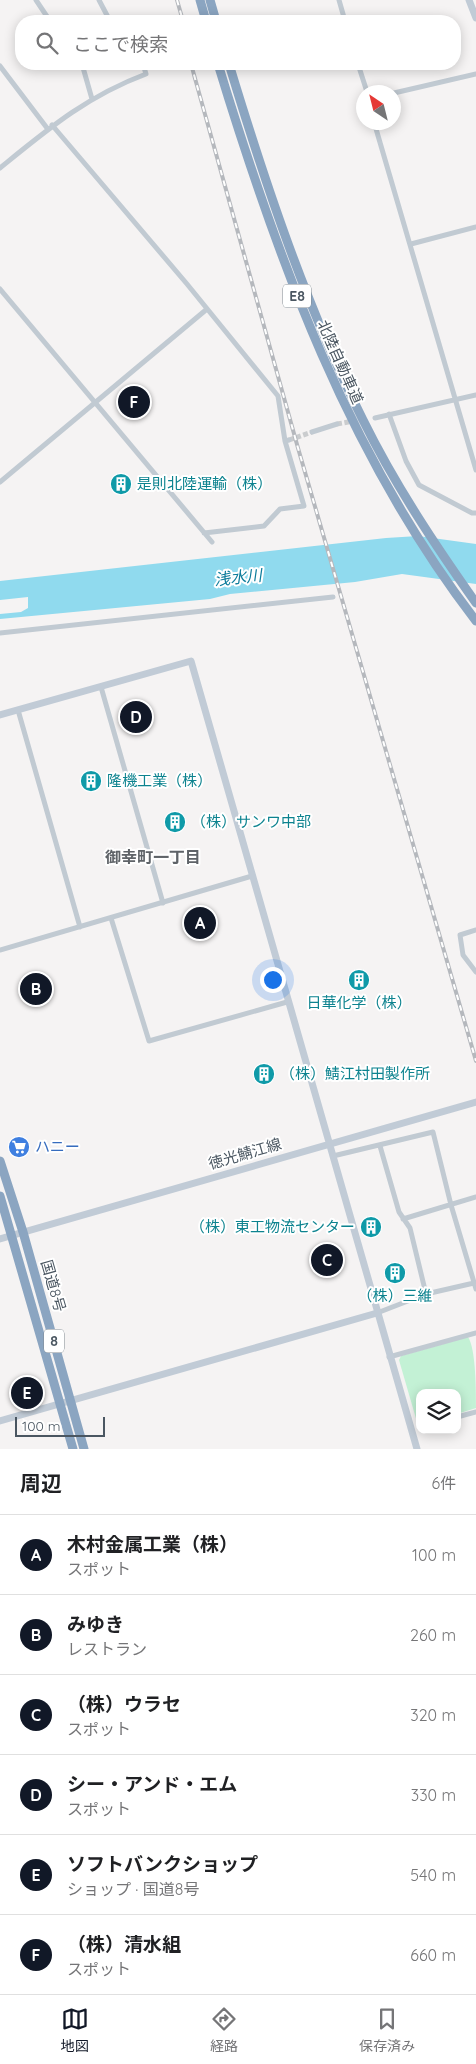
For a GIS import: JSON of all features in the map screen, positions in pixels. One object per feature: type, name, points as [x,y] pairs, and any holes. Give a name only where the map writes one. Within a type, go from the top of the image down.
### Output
[{"type":"highway","points":[[200,0],[204,15]]},
{"type":"highway","points":[[210,0],[214,15]]},
{"type":"highway","name":"北陸自動車道","points":[[220,70],[259,194],[311,332],[354,425],[405,516],[476,621]]},
{"type":"highway","name":"北陸自動車道","points":[[231,70],[269,191],[320,327],[364,422],[417,516],[476,603]]},
{"type":"highway","name":"国道8号","points":[[0,1161],[23,1232],[84,1449]]},
{"type":"highway","name":"国道8号","points":[[0,1196],[2,1215],[12,1236],[73,1449]]},
{"type":"street","points":[[36,0],[46,15]]},
{"type":"street","points":[[98,0],[107,15]]},
{"type":"street","points":[[339,0],[343,15]]},
{"type":"street","points":[[469,0],[476,18]]},
{"type":"street","points":[[0,66],[49,127],[207,309],[278,396],[287,441],[304,506],[280,509],[264,526],[204,533]]},
{"type":"street","points":[[84,70],[92,99]]},
{"type":"street","points":[[0,168],[49,127],[92,99],[146,74],[145,70]]},
{"type":"street","points":[[360,70],[365,85]]},
{"type":"street","points":[[401,91],[476,74]]},
{"type":"street","points":[[376,130],[411,244],[416,271],[476,470]]},
{"type":"street","points":[[411,244],[476,227]]},
{"type":"street","points":[[0,289],[212,542]]},
{"type":"street","points":[[0,482],[207,309]]},
{"type":"street","points":[[375,418],[476,395]]},
{"type":"street","points":[[389,414],[406,460],[419,484],[472,513],[476,513]]},
{"type":"street","points":[[312,432],[337,424]]},
{"type":"street","points":[[0,633],[333,597]]},
{"type":"street","points":[[0,716],[191,661],[287,1002],[330,1143],[417,1449]]},
{"type":"street","points":[[101,687],[163,903]]},
{"type":"street","points":[[18,710],[80,927]]},
{"type":"street","points":[[0,950],[252,876]]},
{"type":"street","points":[[112,918],[149,1041],[287,1002]]},
{"type":"street","points":[[476,930],[460,935],[463,955],[476,971]]},
{"type":"street","name":"徳光鯖江線","points":[[0,1238],[476,1102]]},
{"type":"street","points":[[0,1421],[377,1313],[426,1294],[475,1286],[451,1205],[433,1132],[333,1156]]},
{"type":"street","points":[[380,1146],[399,1212],[410,1228],[426,1294]]},
{"type":"street","points":[[403,1219],[476,1197]]},
{"type":"street","points":[[390,1357],[476,1333]]},
{"type":"street","points":[[461,1417],[476,1412]]},
{"type":"street","points":[[411,1430],[416,1429]]},
{"type":"green space","points":[[468,1337],[473,1351],[476,1408],[461,1413],[461,1389],[416,1389],[416,1419],[399,1360],[401,1356]]},
{"type":"water","name":"浅水川","points":[[418,536],[476,544],[476,584],[402,574],[355,582],[230,594],[210,599],[0,619],[0,614],[21,612],[28,608],[28,597],[0,600],[0,581]]},
{"type":"tunnel","points":[[337,424],[354,421]]},
{"type":"tunnel","points":[[289,440],[312,432]]},
{"type":"railway","points":[[177,0],[181,15]]},
{"type":"railway","points":[[193,70],[298,448],[476,1061]]},
{"type":"place","name":"（株）清水組","points":[[134,402]]},
{"type":"place","name":"是則北陸運輸（株）","points":[[121,484]]},
{"type":"place","name":"シー・アンド・エム","points":[[136,717]]},
{"type":"place","name":"隆機工業（株）","points":[[91,781]]},
{"type":"place","name":"（株）サンワ中部","points":[[175,822]]},
{"type":"place","name":"木村金属工業（株）","points":[[200,923]]},
{"type":"place","name":"日華化学（株）","points":[[359,980]]},
{"type":"place","name":"みゆき","points":[[36,989]]},
{"type":"place","name":"（株）鯖江村田製作所","points":[[264,1074]]},
{"type":"place","name":"ハニー","points":[[19,1147]]},
{"type":"place","name":"（株）東工物流センター","points":[[371,1227]]},
{"type":"place","name":"（株）ウラセ","points":[[327,1260]]},
{"type":"place","name":"（株）三維","points":[[395,1273]]},
{"type":"place","name":"ソフトバンクショップ","points":[[27,1393]]},
{"type":"district","name":"御幸町一丁目","points":[[153,857]]}]
